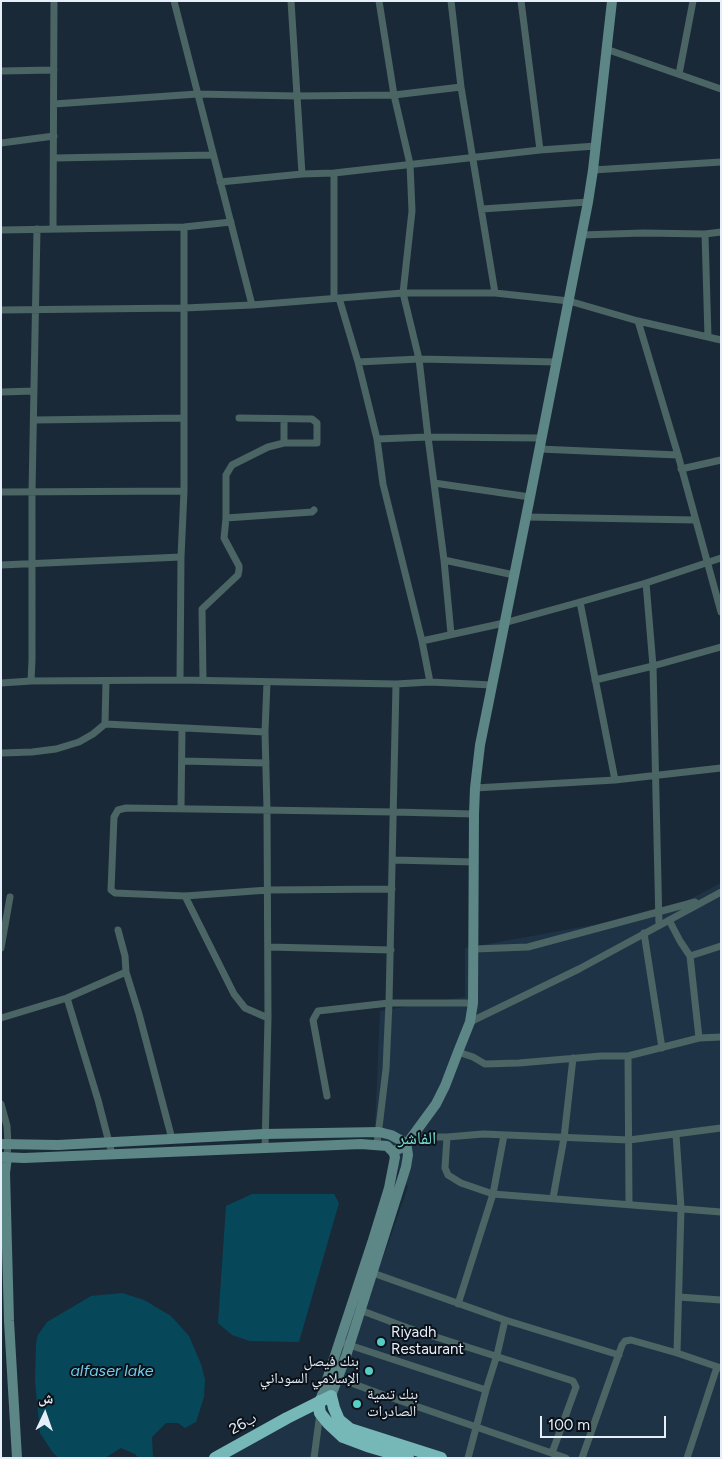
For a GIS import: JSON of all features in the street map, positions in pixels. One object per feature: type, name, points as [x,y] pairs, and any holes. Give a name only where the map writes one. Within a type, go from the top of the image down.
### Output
[{"type":"highway","name":"26ب","points":[[215,1458],[286,1418],[326,1405]]},
{"type":"highway","points":[[326,1405],[328,1423],[343,1437],[408,1458]]},
{"type":"highway","points":[[326,1405],[339,1420],[350,1428],[441,1458]]},
{"type":"street","points":[[53,229],[54,1]]},
{"type":"street","points":[[174,1],[252,305]]},
{"type":"street","points":[[291,1],[302,174]]},
{"type":"street","points":[[379,1],[394,95],[410,164],[412,211],[403,293],[419,359],[444,560],[451,634]]},
{"type":"street","points":[[452,1],[461,87],[495,293]]},
{"type":"street","points":[[521,1],[540,150]]},
{"type":"street","points":[[393,1152],[409,1141],[436,1104],[470,1022],[473,1003],[474,814],[480,746],[594,170],[612,1]]},
{"type":"street","points":[[679,74],[693,1]]},
{"type":"street","points":[[606,49],[721,89]]},
{"type":"street","points":[[1,71],[54,70]]},
{"type":"street","points":[[54,104],[197,94],[394,95],[461,87]]},
{"type":"street","points":[[1,143],[54,136]]},
{"type":"street","points":[[220,182],[302,174],[334,173],[472,157],[596,146]]},
{"type":"street","points":[[54,158],[213,155]]},
{"type":"street","points":[[594,170],[721,162]]},
{"type":"street","points":[[334,173],[337,298],[358,362],[377,439],[383,484],[422,641],[430,682]]},
{"type":"street","points":[[482,209],[588,202]]},
{"type":"street","points":[[1,230],[184,227],[231,222]]},
{"type":"street","points":[[180,680],[181,558],[184,491],[184,227]]},
{"type":"street","points":[[30,682],[32,660],[32,492],[38,229]]},
{"type":"street","points":[[581,235],[705,234],[721,232]]},
{"type":"street","points":[[705,234],[708,337]]},
{"type":"street","points":[[1,310],[184,308],[252,305],[403,293],[495,293],[568,301],[638,321],[721,340]]},
{"type":"street","points":[[638,321],[682,469],[721,612]]},
{"type":"street","points":[[358,362],[419,359],[557,362]]},
{"type":"street","points":[[1,392],[34,391]]},
{"type":"street","points":[[34,420],[184,418]]},
{"type":"street","points":[[203,680],[202,609],[238,575],[239,570],[239,566],[224,538],[226,475],[232,465],[268,447],[284,443],[317,443],[317,423],[312,419],[238,418]]},
{"type":"street","points":[[284,419],[284,443]]},
{"type":"street","points":[[377,439],[428,437],[678,455]]},
{"type":"street","points":[[682,469],[721,460]]},
{"type":"street","points":[[434,483],[530,497]]},
{"type":"street","points":[[1,492],[184,491]]},
{"type":"street","points":[[226,518],[312,512],[314,510]]},
{"type":"street","points":[[526,516],[695,520]]},
{"type":"street","points":[[1,565],[181,558]]},
{"type":"street","points":[[422,641],[504,623],[580,602],[646,583],[721,558]]},
{"type":"street","points":[[444,560],[514,575]]},
{"type":"street","points":[[646,583],[653,666],[659,925]]},
{"type":"street","points":[[580,602],[615,780]]},
{"type":"street","points":[[595,680],[721,647]]},
{"type":"street","points":[[1,683],[203,680],[396,684],[430,682],[492,685]]},
{"type":"street","points":[[105,724],[106,682]]},
{"type":"street","points":[[265,1148],[268,1018],[267,682]]},
{"type":"street","points":[[377,1144],[386,1070],[389,1003],[396,684]]},
{"type":"street","points":[[1,753],[32,752],[72,744],[93,734],[105,724],[266,732]]},
{"type":"street","points":[[181,808],[182,728]]},
{"type":"street","points":[[182,761],[266,763]]},
{"type":"street","points":[[475,788],[615,780],[721,768]]},
{"type":"street","points":[[392,888],[268,890],[185,896],[115,893],[111,890],[114,817],[118,810],[126,808],[474,814]]},
{"type":"street","points":[[393,860],[474,862]]},
{"type":"street","points":[[470,1022],[579,968],[721,892]]},
{"type":"street","points":[[185,896],[234,994],[245,1008],[268,1018]]},
{"type":"street","points":[[1,948],[10,897]]},
{"type":"street","points":[[474,949],[528,947],[708,899]]},
{"type":"street","points":[[669,920],[690,956],[698,1038]]},
{"type":"street","points":[[118,930],[125,956],[126,972],[172,1139]]},
{"type":"street","points":[[644,933],[662,1048]]},
{"type":"street","points":[[690,956],[721,946]]},
{"type":"street","points":[[268,947],[391,950]]},
{"type":"street","points":[[1,1018],[67,998],[126,972]]},
{"type":"street","points":[[67,998],[98,1100],[112,1154]]},
{"type":"street","points":[[328,1096],[313,1020],[318,1011],[389,1003],[473,1003]]},
{"type":"street","points":[[458,1052],[473,1057],[485,1064],[601,1056],[628,1056],[698,1038],[721,1037]]},
{"type":"street","points":[[628,1056],[629,1204]]},
{"type":"street","points":[[552,1198],[564,1138],[573,1058]]},
{"type":"street","points":[[1,1104],[7,1126],[4,1157],[4,1203],[17,1458]]},
{"type":"street","points":[[4,1157],[59,1151],[109,1142],[264,1134],[379,1132],[391,1135],[402,1141],[483,1134],[629,1140],[721,1128]]},
{"type":"street","points":[[315,1133],[315,1146]]},
{"type":"street","points":[[676,1134],[682,1208],[677,1353]]},
{"type":"street","points":[[458,1304],[493,1194],[504,1135]]},
{"type":"street","points":[[193,1138],[195,1150]]},
{"type":"street","points":[[447,1138],[445,1168],[448,1175],[461,1183],[493,1194],[721,1212]]},
{"type":"street","points":[[315,1458],[326,1405],[344,1344],[407,1162],[409,1141]]},
{"type":"street","points":[[5,1144],[59,1151],[112,1154],[377,1144],[387,1146],[393,1152],[394,1162],[389,1188],[360,1310],[344,1344],[338,1378],[326,1405]]},
{"type":"street","points":[[368,1271],[505,1320],[619,1355]]},
{"type":"street","points":[[679,1297],[721,1300]]},
{"type":"street","points":[[360,1310],[408,1328],[573,1380],[576,1387],[552,1453]]},
{"type":"street","points":[[468,1458],[505,1320]]},
{"type":"street","points":[[582,1458],[622,1345],[625,1341],[631,1340],[677,1353],[719,1368],[687,1458]]},
{"type":"street","points":[[344,1344],[486,1390]]},
{"type":"street","points":[[338,1378],[566,1458]]},
{"type":"shaded area","points":[[721,883],[721,1458],[227,1458],[335,1394],[408,1187],[375,1126],[380,1011],[465,997],[465,948],[665,912]]},
{"type":"water","points":[[252,1194],[334,1194],[339,1203],[299,1342],[250,1341],[232,1335],[218,1323],[226,1206]]},
{"type":"water","name":"alfaser lake","points":[[122,1293],[144,1300],[171,1316],[189,1336],[205,1379],[204,1397],[196,1422],[185,1428],[178,1423],[166,1423],[152,1437],[153,1458],[139,1458],[135,1454],[121,1448],[105,1458],[59,1458],[53,1453],[40,1433],[35,1381],[38,1335],[47,1322],[91,1296]]},
{"type":"place","name":"Riyadh Restaurant","points":[[381,1342]]},
{"type":"place","name":"بنك فيصل الإسلامي السوداني","points":[[369,1371]]},
{"type":"place","name":"بنك تنمية الصادرات","points":[[357,1404]]},
{"type":"district","name":"الفاشر","points":[[417,1139]]}]
